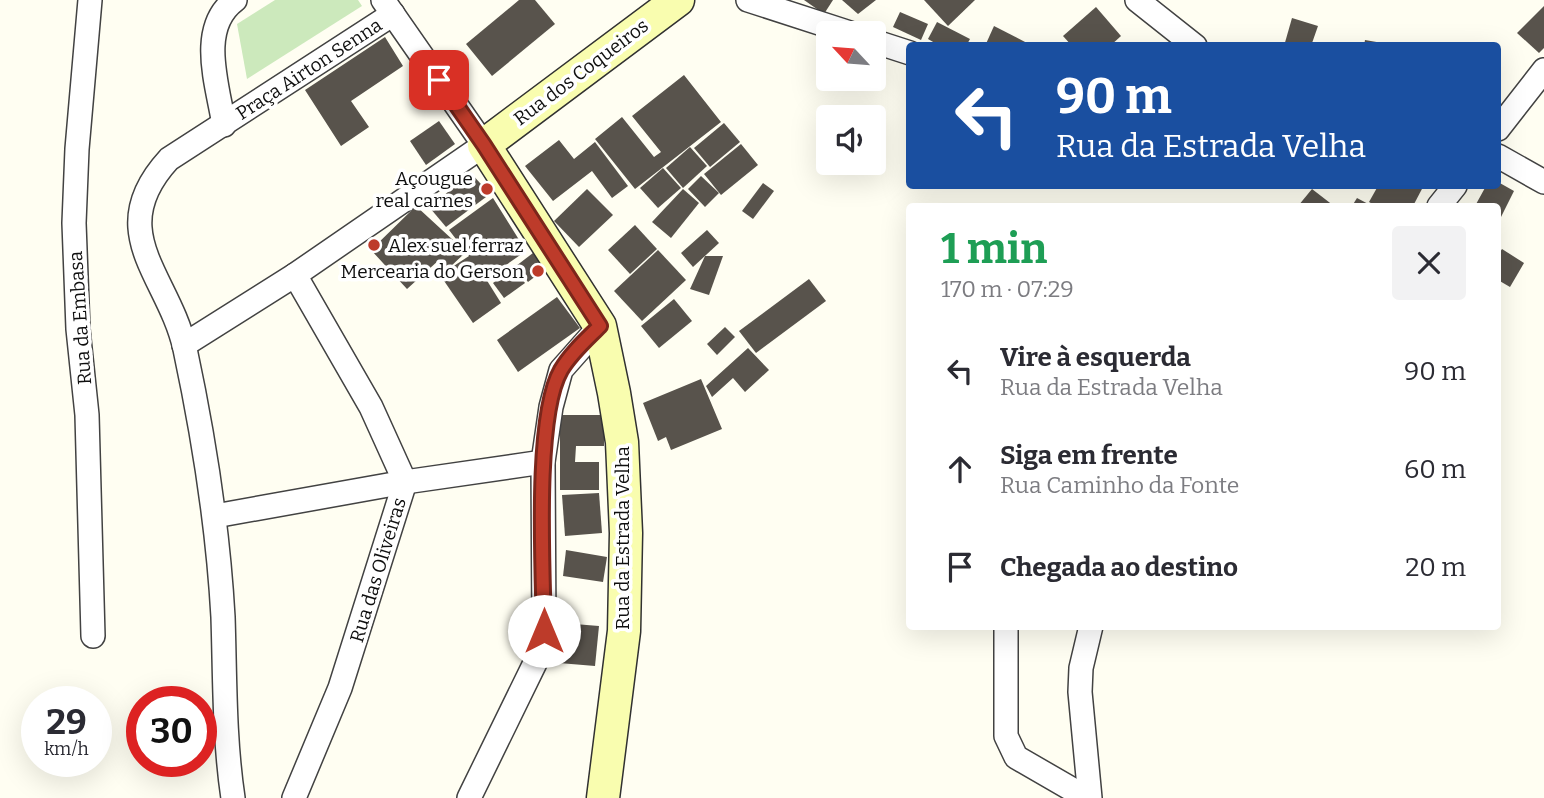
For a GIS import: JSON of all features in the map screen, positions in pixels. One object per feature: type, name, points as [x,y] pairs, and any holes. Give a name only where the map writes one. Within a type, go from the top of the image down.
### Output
[{"type":"main road","name":"Rua dos Coqueiros","points":[[484,145],[678,0]]},
{"type":"main road","name":"Rua da Estrada Velha","points":[[484,145],[600,326],[622,442],[626,533],[624,631],[603,798]]},
{"type":"street","name":"Rua da Embasa","points":[[90,0],[77,149],[74,223],[78,328],[87,415],[93,636]]},
{"type":"street","name":"Praça Airton Senna","points":[[225,125],[212,56],[213,39],[226,7],[235,0]]},
{"type":"street","points":[[748,0],[816,22]]},
{"type":"street","points":[[1137,0],[1190,42]]},
{"type":"street","name":"Praça Airton Senna","points":[[184,345],[143,246],[140,212],[151,178],[169,159],[225,125],[388,7]]},
{"type":"street","points":[[233,798],[226,730],[215,516],[184,345],[295,275],[484,145],[388,7]]},
{"type":"street","points":[[886,45],[906,52]]},
{"type":"street","points":[[1501,125],[1544,70]]},
{"type":"street","points":[[1501,158],[1544,182]]},
{"type":"street","points":[[1441,203],[1453,189]]},
{"type":"street","name":"Rua das Oliveiras","points":[[293,798],[340,688],[405,482],[371,407],[295,275]]},
{"type":"street","points":[[468,798],[526,686],[544,631],[543,462],[551,407],[561,370],[600,326]]},
{"type":"street","points":[[215,516],[405,482],[543,462]]},
{"type":"street","points":[[1006,630],[1006,736],[1011,747],[1016,757],[1089,798]]},
{"type":"street","points":[[1089,798],[1080,692],[1081,668],[1090,630]]},
{"type":"green space","points":[[275,0],[358,0],[362,6],[247,79],[237,24]]},
{"type":"building","points":[[519,0],[535,0],[555,24],[492,76],[466,44]]},
{"type":"building","points":[[804,0],[833,0],[824,14]]},
{"type":"building","points":[[842,0],[876,0],[858,14]]},
{"type":"building","points":[[924,0],[975,0],[948,26]]},
{"type":"building","points":[[1544,6],[1544,48],[1539,53],[1517,33]]},
{"type":"building","points":[[1096,7],[1121,36],[1114,42],[1068,42],[1063,36]]},
{"type":"building","points":[[900,12],[928,24],[921,40],[893,27]]},
{"type":"building","points":[[1292,18],[1318,26],[1312,42],[1285,42]]},
{"type":"building","points":[[937,22],[970,39],[968,42],[933,42],[928,39]]},
{"type":"building","points":[[994,26],[1025,42],[987,42]]},
{"type":"building","points":[[385,37],[403,66],[351,101],[369,127],[341,146],[305,90]]},
{"type":"building","points":[[684,75],[721,122],[635,189],[595,139],[622,117],[654,157],[661,152],[632,116]]},
{"type":"building","points":[[439,121],[455,144],[426,165],[410,141]]},
{"type":"building","points":[[724,123],[740,142],[710,167],[694,148]]},
{"type":"building","points":[[559,140],[574,159],[595,142],[628,186],[612,198],[592,171],[553,201],[525,166]]},
{"type":"building","points":[[741,144],[758,165],[721,195],[704,174]]},
{"type":"building","points":[[690,147],[707,166],[683,188],[666,168]]},
{"type":"building","points":[[663,168],[681,188],[658,208],[640,188]]},
{"type":"building","points":[[470,172],[490,194],[446,227],[430,208]]},
{"type":"building","points":[[701,176],[719,193],[705,207],[688,189]]},
{"type":"building","points":[[763,183],[774,191],[753,219],[742,211]]},
{"type":"building","points":[[1501,184],[1514,191],[1501,217],[1501,203],[1477,203],[1484,189],[1501,189]]},
{"type":"building","points":[[587,189],[613,215],[579,247],[554,221]]},
{"type":"building","points":[[683,189],[699,203],[671,238],[652,222]]},
{"type":"building","points":[[1312,189],[1330,203],[1300,203]]},
{"type":"building","points":[[1376,189],[1422,189],[1415,203],[1369,202]]},
{"type":"building","points":[[493,198],[526,251],[486,279],[501,303],[473,323],[440,275],[469,256],[449,230]]},
{"type":"building","points":[[1357,198],[1366,203],[1354,203]]},
{"type":"building","points":[[416,206],[466,252],[448,269],[439,260],[407,289],[371,250]]},
{"type":"building","points":[[635,225],[657,249],[630,274],[608,250]]},
{"type":"building","points":[[707,230],[719,243],[693,267],[681,253]]},
{"type":"building","points":[[658,250],[686,280],[642,321],[614,291]]},
{"type":"building","points":[[1501,250],[1524,263],[1510,287],[1501,282]]},
{"type":"building","points":[[533,253],[545,269],[528,282],[516,266]]},
{"type":"building","points":[[705,256],[723,256],[709,295],[690,289]]},
{"type":"building","points":[[514,268],[525,283],[504,298],[493,283]]},
{"type":"building","points":[[809,279],[826,301],[756,353],[739,331]]},
{"type":"building","points":[[557,297],[580,328],[518,372],[497,340]]},
{"type":"building","points":[[674,299],[692,321],[659,348],[641,326]]},
{"type":"building","points":[[725,327],[735,337],[717,355],[707,344]]},
{"type":"building","points":[[748,348],[769,370],[745,392],[733,378],[712,397],[706,386]]},
{"type":"building","points":[[701,379],[722,429],[671,450],[666,437],[658,441],[643,403]]},
{"type":"building","points":[[560,415],[604,415],[604,446],[576,446],[575,462],[599,462],[599,490],[560,490]]},
{"type":"building","points":[[599,493],[602,533],[565,536],[562,495]]},
{"type":"building","points":[[566,550],[607,557],[603,582],[563,576]]},
{"type":"building","points":[[562,623],[599,626],[595,666],[559,663]]},
{"type":"place","name":"Açougue real carnes","points":[[487,189]]},
{"type":"place","name":"Alex suel ferraz","points":[[374,245]]},
{"type":"place","name":"Mercearia do Gerson","points":[[538,271]]},
{"type":"route","points":[[439,80],[600,326],[561,370],[555,384],[543,462],[544,631]]}]
